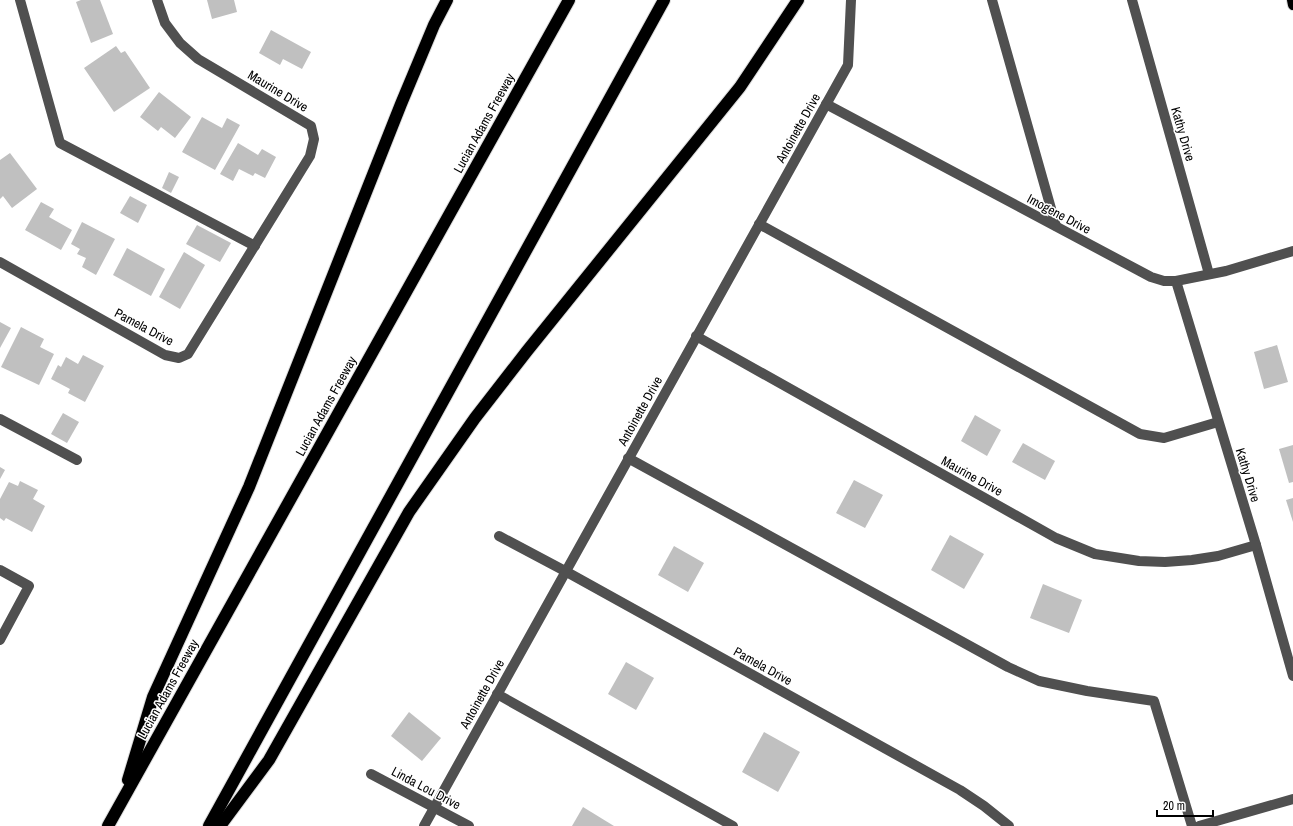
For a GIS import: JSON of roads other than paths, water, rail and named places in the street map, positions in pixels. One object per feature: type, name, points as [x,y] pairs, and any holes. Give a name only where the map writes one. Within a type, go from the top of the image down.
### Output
[{"type":"highway","points":[[434,25],[436,0]]},
{"type":"highway","points":[[122,801],[153,697],[249,487],[401,104],[434,25],[447,0]]},
{"type":"highway","name":"Lucian Adams Freeway","points":[[108,826],[569,0]]},
{"type":"highway","points":[[209,826],[664,0]]},
{"type":"highway","points":[[220,826],[269,760],[414,505],[475,418],[522,357],[740,87],[798,0]]},
{"type":"main road","points":[[1292,0],[1293,5]]},
{"type":"street","points":[[20,0],[60,143],[255,246]]},
{"type":"street","name":"Maurine Drive","points":[[157,0],[165,23],[180,43],[198,59],[312,126],[314,139],[310,156],[255,246]]},
{"type":"street","name":"Antoinette Drive","points":[[424,826],[848,65],[851,0]]},
{"type":"street","points":[[992,0],[1056,226]]},
{"type":"street","name":"Kathy Drive","points":[[1132,0],[1209,274]]},
{"type":"street","name":"Imogene Drive","points":[[826,104],[1151,277],[1164,281],[1176,281],[1209,274],[1293,251]]},
{"type":"street","points":[[759,224],[1140,434],[1164,438],[1218,422]]},
{"type":"street","name":"Pamela Drive","points":[[0,262],[166,355],[180,358],[188,354],[255,246]]},
{"type":"street","name":"Kathy Drive","points":[[1176,281],[1256,545],[1293,676]]},
{"type":"street","name":"Maurine Drive","points":[[696,336],[1056,538],[1095,554],[1139,561],[1186,561],[1218,556],[1256,545]]},
{"type":"street","points":[[0,419],[78,460]]},
{"type":"street","points":[[628,458],[1008,666],[1040,680],[1087,691],[1154,701],[1192,826]]},
{"type":"street","name":"Pamela Drive","points":[[499,536],[960,790],[984,806],[1009,826]]},
{"type":"street","points":[[0,570],[29,586],[0,640]]},
{"type":"street","points":[[497,694],[734,826]]},
{"type":"street","name":"Linda Lou Drive","points":[[371,774],[469,826]]},
{"type":"street","points":[[1199,826],[1293,799]]}]
